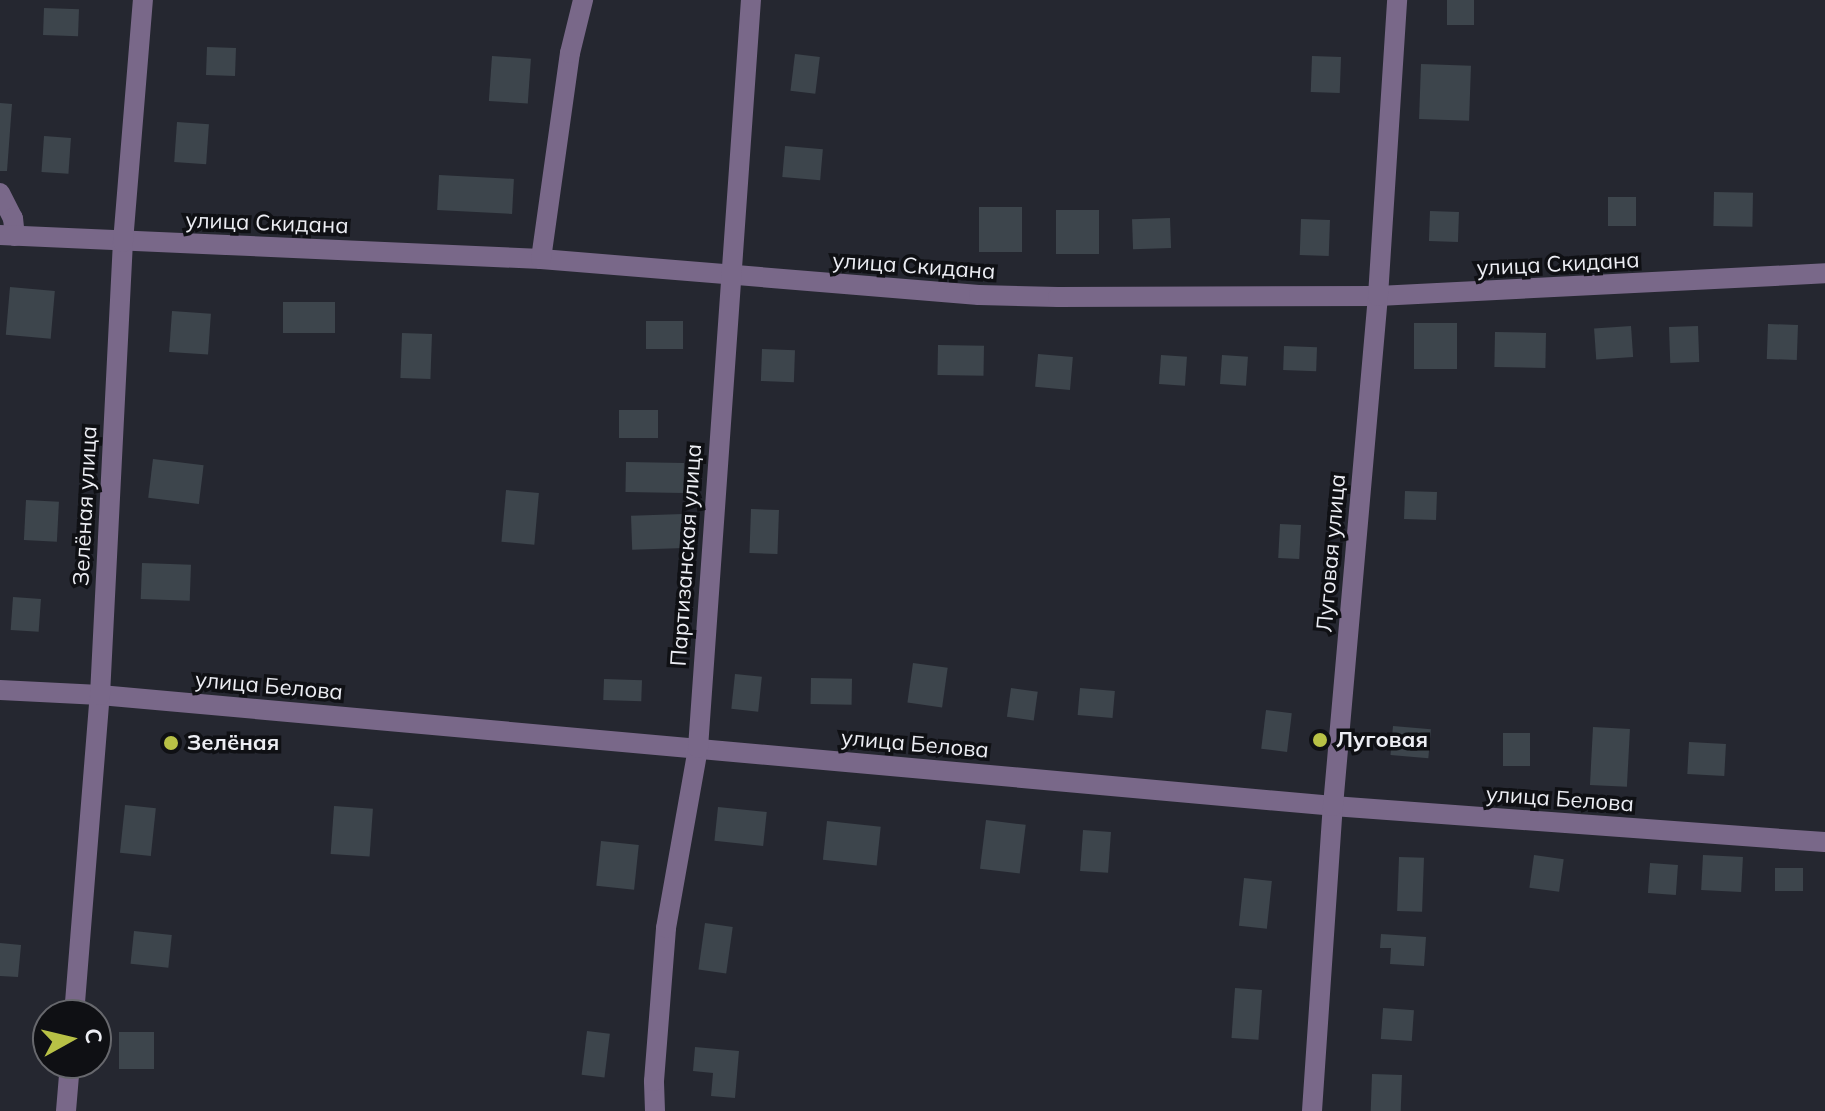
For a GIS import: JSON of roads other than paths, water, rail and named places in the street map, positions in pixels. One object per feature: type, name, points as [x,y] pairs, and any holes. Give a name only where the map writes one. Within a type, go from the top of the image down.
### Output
[{"type":"street","name":"Зелёная улица","points":[[75,999],[100,695],[123,242],[143,0]]},
{"type":"street","points":[[541,259],[570,53],[583,0]]},
{"type":"street","name":"Партизанская улица","points":[[655,1111],[666,928],[698,748],[729,276],[751,0]]},
{"type":"street","name":"Луговая улица","points":[[1312,1111],[1333,806],[1378,296],[1397,0]]},
{"type":"street","points":[[0,193],[13,218],[8,236]]},
{"type":"street","name":"улица Скидана","points":[[8,236],[541,259],[979,295],[1378,296],[1825,273]]},
{"type":"street","name":"улица Белова","points":[[0,690],[100,695],[1333,806],[1825,842]]},
{"type":"street","points":[[66,1111],[69,1079]]},
{"type":"place","name":"Луговая","points":[[1320,740]]},
{"type":"place","name":"Зелёная","points":[[171,743]]}]
